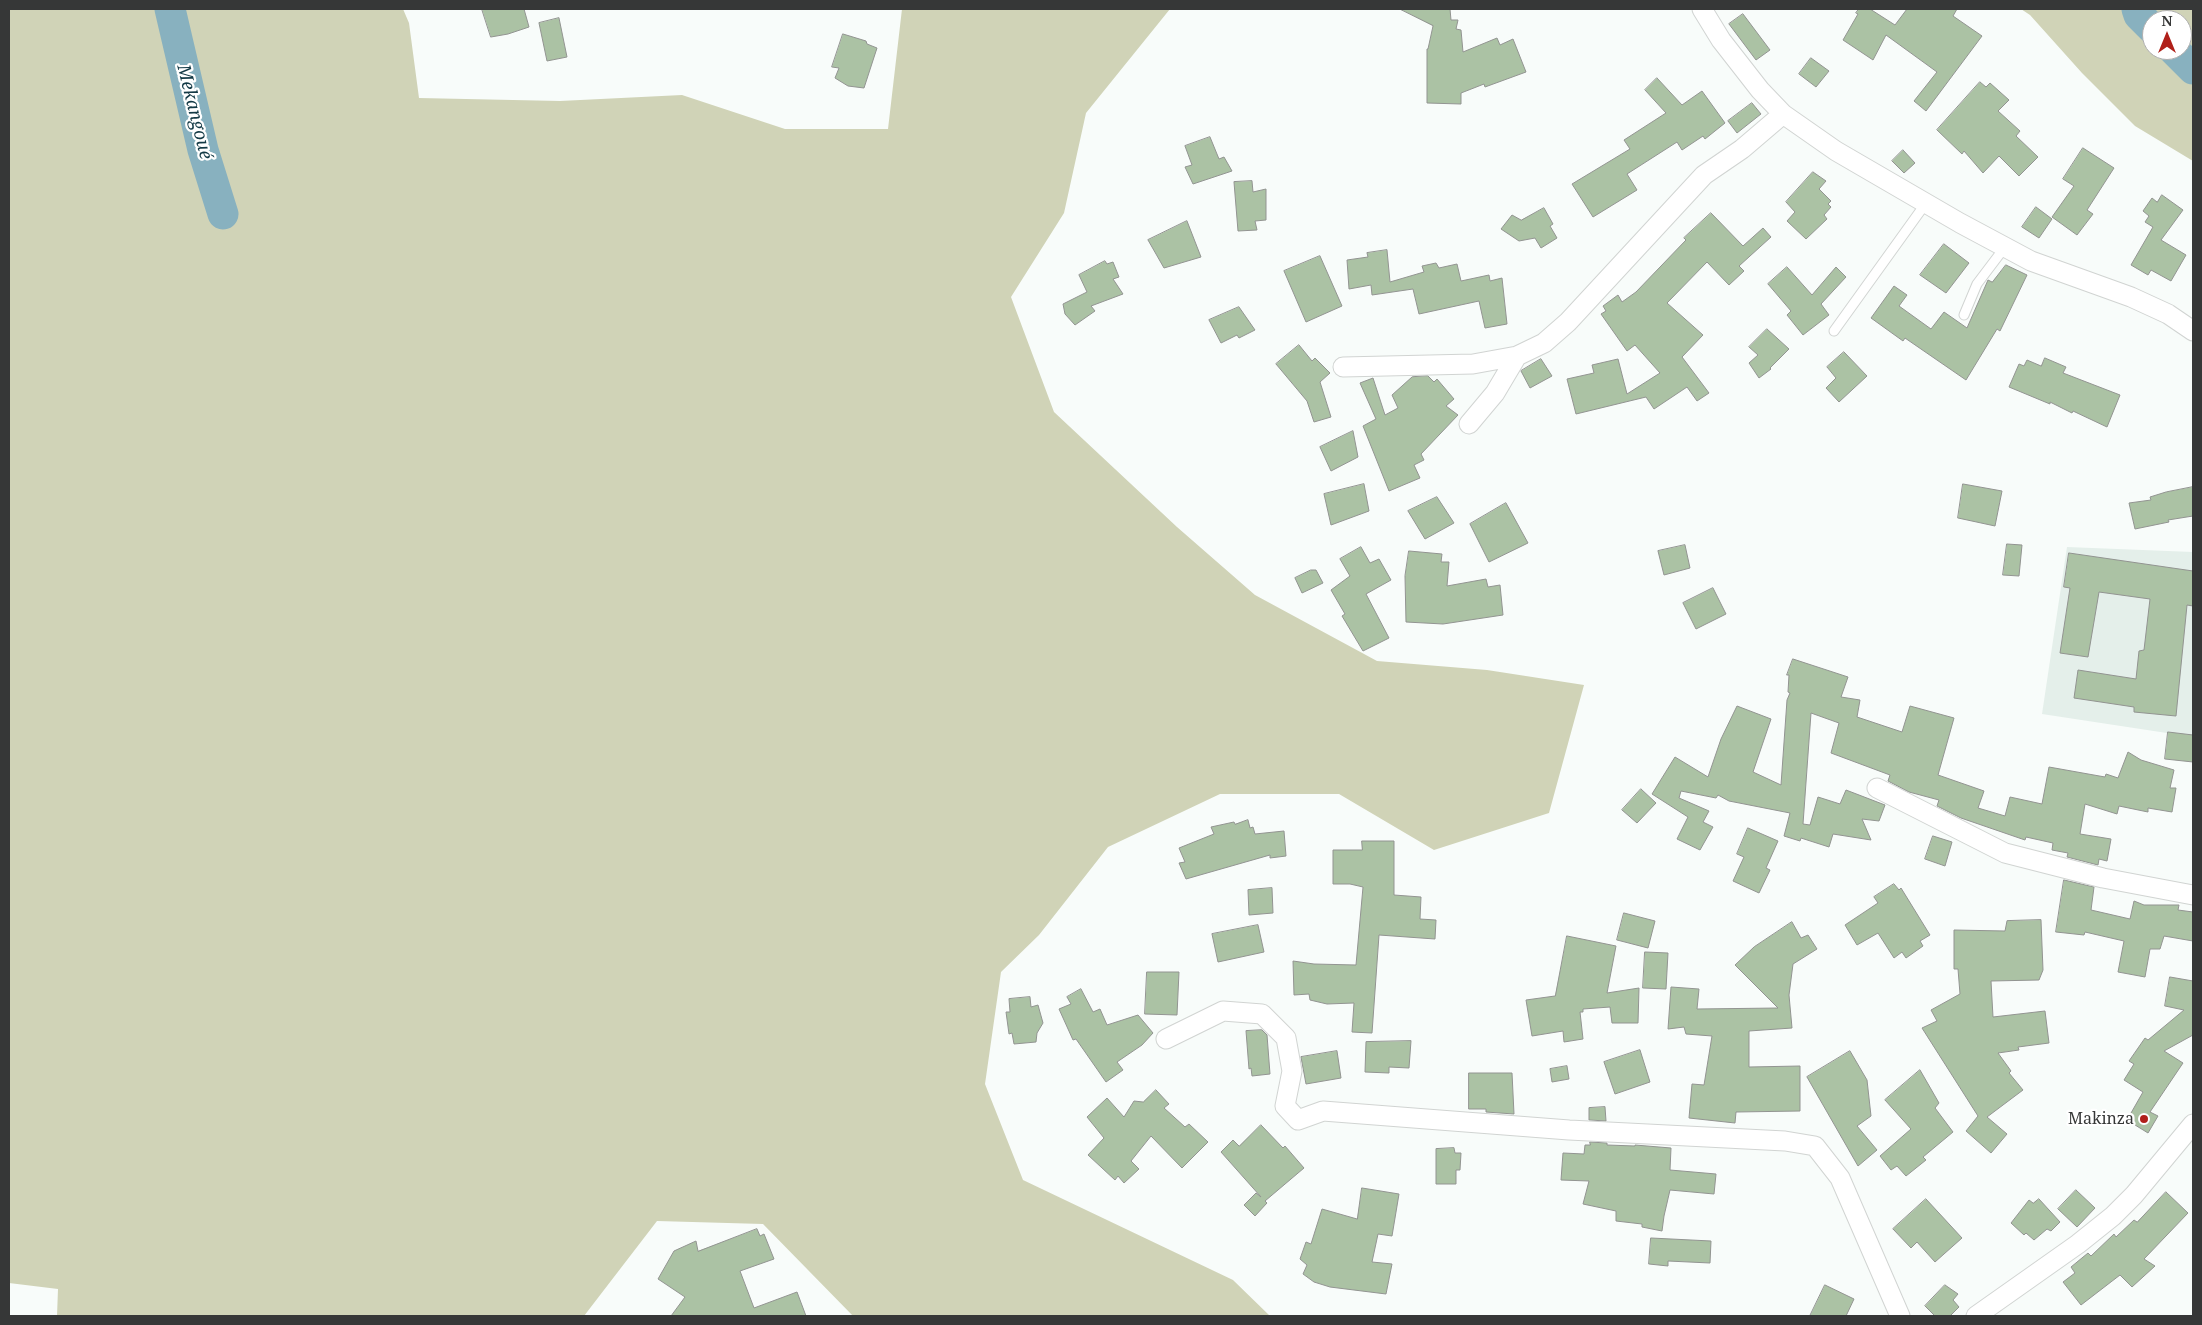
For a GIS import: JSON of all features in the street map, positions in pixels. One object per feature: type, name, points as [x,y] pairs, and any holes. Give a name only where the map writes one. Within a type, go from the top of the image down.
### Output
[{"type":"street","points":[[1702,9],[1720,40],[1744,71],[1783,114],[1836,151],[2030,261],[2131,297],[2168,314],[2193,331]]},
{"type":"street","points":[[1343,367],[1473,364],[1517,356],[1544,343],[1568,322],[1674,205],[1704,175],[1742,149],[1783,114]]},
{"type":"street","points":[[1469,424],[1495,394],[1517,356]]},
{"type":"street","points":[[1877,788],[2004,853],[2103,878],[2193,896]]},
{"type":"street","points":[[1166,1039],[1223,1011],[1262,1014],[1286,1038],[1292,1071],[1285,1106],[1298,1120],[1323,1110],[1569,1130],[1785,1141],[1815,1146],[1840,1178],[1900,1316]]},
{"type":"street","points":[[1976,1316],[2078,1244],[2112,1216],[2134,1195],[2193,1124]]},
{"type":"lane","points":[[1834,331],[1926,203]]},
{"type":"lane","points":[[1964,316],[1977,284],[2005,247]]},
{"type":"shaded area","points":[[2067,547],[2193,552],[2193,737],[2042,714]]},
{"type":"green space","points":[[9,9],[403,9],[409,23],[419,98],[560,101],[682,95],[785,129],[888,129],[902,9],[1170,9],[1086,113],[1064,213],[1011,297],[1054,412],[1177,527],[1255,595],[1377,661],[1487,670],[1584,685],[1549,813],[1434,850],[1339,794],[1220,794],[1108,847],[1039,935],[1001,972],[985,1084],[1023,1180],[1233,1280],[1270,1316],[853,1316],[763,1224],[657,1221],[584,1316],[57,1316],[58,1289],[9,1283]]},
{"type":"green space","points":[[2021,9],[2193,9],[2193,161],[2135,126],[2082,73],[2030,15]]},
{"type":"building","points":[[482,9],[524,9],[529,27],[491,37]]},
{"type":"building","points":[[1400,9],[1450,9],[1451,20],[1458,20],[1456,29],[1461,30],[1463,52],[1497,38],[1500,45],[1513,39],[1526,72],[1485,87],[1484,84],[1461,93],[1461,104],[1427,103],[1427,49],[1433,26]]},
{"type":"building","points":[[1859,9],[1870,9],[1895,25],[1907,9],[1957,9],[1953,16],[1982,36],[1926,111],[1914,101],[1937,72],[1886,35],[1873,60],[1843,40]]},
{"type":"building","points":[[1743,14],[1770,50],[1756,60],[1729,24]]},
{"type":"building","points":[[559,18],[567,57],[547,61],[539,23]]},
{"type":"building","points":[[843,34],[866,41],[867,44],[877,48],[864,88],[848,86],[835,78],[839,68],[832,67]]},
{"type":"building","points":[[1811,58],[1829,71],[1816,87],[1799,74]]},
{"type":"building","points":[[1657,78],[1682,105],[1702,91],[1725,123],[1705,139],[1703,136],[1682,150],[1677,142],[1627,174],[1637,190],[1593,217],[1572,184],[1630,149],[1624,140],[1666,113],[1645,90]]},
{"type":"building","points":[[1980,82],[1986,87],[1990,83],[2009,100],[1998,111],[2020,131],[2016,136],[2038,157],[2019,176],[1999,156],[1983,173],[1964,151],[1962,154],[1937,130]]},
{"type":"building","points":[[1752,103],[1761,114],[1737,133],[1728,121]]},
{"type":"building","points":[[1210,137],[1219,159],[1224,157],[1232,171],[1193,184],[1185,167],[1192,165],[1185,146]]},
{"type":"building","points":[[2083,148],[2114,168],[2087,210],[2093,214],[2077,235],[2052,217],[2074,186],[2063,179]]},
{"type":"building","points":[[1903,150],[1915,163],[1904,173],[1892,161]]},
{"type":"building","points":[[1813,172],[1826,181],[1819,189],[1831,201],[1828,204],[1831,207],[1824,215],[1827,219],[1806,239],[1787,221],[1795,212],[1786,202]]},
{"type":"building","points":[[1252,181],[1253,192],[1266,189],[1266,220],[1255,221],[1257,230],[1238,231],[1234,182]]},
{"type":"building","points":[[2162,195],[2183,210],[2161,240],[2186,255],[2171,281],[2151,270],[2148,275],[2131,265],[2153,227],[2145,222],[2149,216],[2143,211],[2152,198],[2157,202]]},
{"type":"building","points":[[2036,207],[2052,219],[2039,238],[2022,227]]},
{"type":"building","points":[[1544,208],[1553,224],[1550,226],[1557,238],[1541,248],[1535,238],[1519,241],[1501,229],[1512,215],[1521,220]]},
{"type":"building","points":[[1711,213],[1743,246],[1763,228],[1771,237],[1739,266],[1744,271],[1729,285],[1707,262],[1667,303],[1703,335],[1682,357],[1709,393],[1697,401],[1687,387],[1654,409],[1646,397],[1576,414],[1567,379],[1594,373],[1592,365],[1618,359],[1627,394],[1660,373],[1635,345],[1627,351],[1601,314],[1606,311],[1603,306],[1618,295],[1622,302],[1636,292],[1686,240],[1684,238]]},
{"type":"building","points":[[1187,221],[1201,257],[1164,268],[1148,240]]},
{"type":"building","points":[[1944,244],[1969,263],[1946,293],[1920,275]]},
{"type":"building","points":[[1387,250],[1390,282],[1424,272],[1422,266],[1436,263],[1439,268],[1457,264],[1461,281],[1489,275],[1490,281],[1502,278],[1507,324],[1485,328],[1479,301],[1419,314],[1413,289],[1372,295],[1371,285],[1349,289],[1347,260],[1368,257],[1367,253]]},
{"type":"building","points":[[1320,256],[1342,306],[1306,322],[1284,271]]},
{"type":"building","points":[[1105,261],[1107,264],[1113,262],[1119,277],[1113,279],[1123,294],[1091,306],[1095,311],[1075,325],[1065,314],[1063,304],[1087,292],[1079,275]]},
{"type":"building","points":[[2006,265],[2027,275],[2000,331],[1997,329],[1966,380],[1905,338],[1903,341],[1871,318],[1894,286],[1907,295],[1899,306],[1931,329],[1944,312],[1967,328],[1988,280],[1992,282]]},
{"type":"building","points":[[1787,267],[1812,295],[1836,267],[1846,277],[1821,304],[1829,315],[1803,335],[1787,315],[1791,311],[1768,284]]},
{"type":"building","points":[[1239,307],[1255,330],[1239,338],[1237,335],[1221,343],[1209,320]]},
{"type":"building","points":[[1767,329],[1789,349],[1771,369],[1759,378],[1749,363],[1758,355],[1749,347]]},
{"type":"building","points":[[1299,345],[1312,361],[1315,358],[1330,373],[1320,382],[1331,417],[1314,422],[1307,401],[1276,364]]},
{"type":"building","points":[[1844,352],[1867,376],[1839,402],[1826,388],[1836,378],[1827,367]]},
{"type":"building","points":[[2045,358],[2066,367],[2063,373],[2120,395],[2107,427],[2073,411],[2072,413],[2050,402],[2050,404],[2009,387],[2019,364],[2024,366],[2027,360],[2041,366]]},
{"type":"building","points":[[1541,359],[1552,376],[1530,388],[1521,371]]},
{"type":"building","points":[[1428,376],[1434,382],[1437,379],[1454,399],[1446,406],[1458,415],[1421,454],[1424,460],[1414,465],[1420,478],[1389,491],[1363,426],[1376,419],[1360,383],[1373,378],[1385,415],[1398,408],[1392,395],[1412,377]]},
{"type":"building","points":[[1353,431],[1358,457],[1331,471],[1320,447]]},
{"type":"building","points":[[1364,484],[1369,511],[1331,525],[1324,494]]},
{"type":"building","points":[[1963,484],[2002,491],[1995,526],[1958,518]]},
{"type":"building","points":[[2193,487],[2193,516],[2168,520],[2169,522],[2135,529],[2129,503],[2151,500],[2150,497],[2166,492]]},
{"type":"building","points":[[1437,497],[1454,523],[1425,539],[1408,511]]},
{"type":"building","points":[[1506,503],[1528,543],[1489,562],[1470,524]]},
{"type":"building","points":[[2007,544],[2022,545],[2019,576],[2003,575]]},
{"type":"building","points":[[1685,545],[1690,568],[1664,575],[1658,551]]},
{"type":"building","points":[[1361,547],[1370,563],[1379,559],[1391,580],[1366,594],[1389,638],[1363,651],[1342,616],[1345,614],[1331,590],[1350,576],[1340,559]]},
{"type":"building","points":[[1409,551],[1442,554],[1441,562],[1449,562],[1447,586],[1486,579],[1488,587],[1500,585],[1503,615],[1443,624],[1406,622],[1405,576]]},
{"type":"building","points":[[2069,553],[2193,571],[2193,606],[2187,605],[2176,716],[2134,712],[2134,707],[2074,698],[2078,670],[2136,679],[2139,651],[2144,650],[2150,599],[2099,592],[2088,657],[2060,653],[2070,588],[2064,587]]},
{"type":"building","points":[[1311,570],[1316,570],[1323,583],[1302,593],[1295,578]]},
{"type":"building","points":[[1713,588],[1726,614],[1696,629],[1683,603]]},
{"type":"building","points":[[1793,659],[1848,677],[1841,697],[1860,700],[1857,717],[1902,732],[1910,706],[1954,718],[1938,775],[1984,791],[1978,808],[2005,816],[2010,797],[2042,804],[2049,767],[2105,777],[2106,774],[2118,778],[2128,752],[2141,760],[2174,770],[2170,788],[2176,788],[2172,812],[2148,808],[2148,812],[2119,806],[2117,814],[2085,804],[2080,834],[2111,839],[2107,861],[2099,859],[2098,865],[2067,857],[2068,853],[2052,850],[2053,843],[2026,837],[2025,840],[1961,818],[1937,806],[1939,800],[1909,792],[1888,781],[1890,775],[1831,753],[1839,723],[1811,713],[1803,824],[1810,825],[1818,797],[1840,804],[1846,790],[1885,805],[1879,821],[1862,819],[1871,840],[1833,834],[1829,847],[1801,838],[1800,841],[1784,836],[1790,813],[1729,801],[1718,795],[1716,798],[1681,791],[1679,798],[1709,811],[1703,822],[1713,827],[1700,850],[1677,839],[1688,817],[1652,794],[1675,757],[1708,777],[1721,739],[1737,706],[1771,719],[1753,772],[1781,785],[1787,700],[1790,693],[1788,692],[1789,675],[1787,675]]},
{"type":"building","points":[[2168,732],[2193,735],[2193,762],[2165,759]]},
{"type":"building","points":[[1641,789],[1656,803],[1637,823],[1622,810]]},
{"type":"building","points":[[1248,820],[1250,828],[1253,827],[1255,834],[1284,831],[1286,856],[1270,858],[1270,855],[1186,879],[1179,863],[1185,862],[1179,848],[1214,834],[1211,827],[1234,822],[1235,824]]},
{"type":"building","points":[[1748,828],[1778,841],[1766,868],[1770,870],[1759,893],[1733,881],[1744,857],[1737,854]]},
{"type":"building","points":[[1933,836],[1952,842],[1945,866],[1925,859]]},
{"type":"building","points":[[1362,841],[1394,841],[1394,895],[1421,897],[1420,919],[1436,920],[1435,939],[1379,935],[1372,1033],[1352,1032],[1354,1003],[1327,1004],[1310,1000],[1309,994],[1294,995],[1293,961],[1314,964],[1356,965],[1363,887],[1350,884],[1333,884],[1333,850],[1362,850]]},
{"type":"building","points":[[2064,880],[2094,887],[2091,910],[2130,919],[2134,901],[2144,905],[2179,905],[2178,910],[2193,912],[2193,941],[2164,936],[2160,949],[2150,949],[2145,977],[2118,972],[2124,941],[2085,932],[2084,935],[2056,932]]},
{"type":"building","points":[[1894,884],[1899,890],[1901,888],[1930,935],[1920,941],[1923,946],[1906,958],[1902,952],[1894,958],[1878,933],[1857,945],[1845,925],[1878,903],[1874,897]]},
{"type":"building","points":[[1272,888],[1273,913],[1249,915],[1248,890]]},
{"type":"building","points":[[1624,913],[1655,921],[1648,948],[1617,940]]},
{"type":"building","points":[[2041,920],[2043,970],[2039,980],[1991,981],[1993,1017],[2045,1011],[2049,1043],[2018,1047],[2019,1050],[1998,1053],[2011,1071],[2009,1073],[2023,1090],[1987,1117],[2007,1134],[1991,1153],[1966,1131],[1978,1116],[1922,1028],[1937,1021],[1931,1010],[1960,994],[1958,969],[1954,969],[1954,930],[2005,931],[2007,921]]},
{"type":"building","points":[[1792,922],[1801,938],[1808,935],[1817,949],[1793,964],[1789,995],[1792,1028],[1749,1031],[1749,1067],[1800,1066],[1800,1111],[1736,1112],[1735,1123],[1689,1118],[1692,1084],[1704,1085],[1712,1036],[1686,1034],[1684,1027],[1668,1029],[1671,987],[1699,989],[1697,1009],[1778,1008],[1735,965],[1754,947]]},
{"type":"building","points":[[1258,925],[1264,952],[1218,962],[1212,934]]},
{"type":"building","points":[[1567,936],[1616,946],[1607,993],[1639,988],[1638,1023],[1612,1023],[1610,1007],[1583,1009],[1583,1012],[1580,1012],[1583,1039],[1564,1042],[1563,1031],[1532,1036],[1526,1000],[1555,996]]},
{"type":"building","points":[[1645,952],[1668,953],[1666,989],[1643,988]]},
{"type":"building","points":[[1147,972],[1179,972],[1177,1015],[1145,1014]]},
{"type":"building","points":[[2170,977],[2193,981],[2193,1035],[2164,1051],[2183,1063],[2150,1112],[2158,1116],[2148,1133],[2127,1120],[2143,1092],[2124,1080],[2134,1064],[2129,1061],[2145,1038],[2148,1040],[2184,1010],[2165,1006]]},
{"type":"building","points":[[1081,989],[1093,1012],[1100,1009],[1107,1025],[1138,1015],[1153,1033],[1142,1045],[1117,1062],[1123,1070],[1106,1082],[1076,1039],[1073,1040],[1059,1009],[1071,1004],[1067,997]]},
{"type":"building","points":[[1030,997],[1031,1007],[1038,1005],[1043,1023],[1037,1033],[1036,1042],[1014,1044],[1012,1033],[1009,1034],[1006,1012],[1010,1012],[1009,999]]},
{"type":"building","points":[[1262,1030],[1267,1035],[1270,1074],[1252,1076],[1251,1068],[1249,1069],[1246,1031]]},
{"type":"building","points":[[1411,1041],[1409,1068],[1389,1067],[1389,1073],[1365,1072],[1366,1042]]},
{"type":"building","points":[[1640,1050],[1650,1082],[1615,1094],[1604,1062]]},
{"type":"building","points":[[1337,1051],[1341,1078],[1306,1084],[1301,1057]]},
{"type":"building","points":[[1850,1051],[1867,1080],[1871,1116],[1857,1126],[1877,1150],[1858,1166],[1807,1077]]},
{"type":"building","points":[[1567,1066],[1569,1079],[1552,1082],[1550,1069]]},
{"type":"building","points":[[1920,1070],[1939,1103],[1935,1108],[1953,1132],[1923,1157],[1926,1160],[1906,1176],[1897,1166],[1891,1170],[1880,1156],[1911,1129],[1885,1100]]},
{"type":"building","points":[[1469,1073],[1512,1073],[1514,1114],[1486,1112],[1486,1109],[1469,1109]]},
{"type":"building","points":[[1156,1090],[1169,1104],[1164,1108],[1185,1127],[1189,1124],[1208,1142],[1182,1168],[1151,1136],[1131,1161],[1139,1169],[1124,1183],[1118,1176],[1115,1180],[1088,1155],[1104,1138],[1087,1117],[1107,1098],[1124,1117],[1134,1101],[1143,1102]]},
{"type":"building","points":[[1605,1107],[1606,1121],[1589,1120],[1589,1108]]},
{"type":"building","points":[[1261,1125],[1283,1148],[1285,1146],[1304,1168],[1265,1201],[1267,1203],[1255,1216],[1244,1205],[1256,1193],[1261,1197],[1221,1152],[1233,1140],[1239,1146]]},
{"type":"building","points":[[1590,1142],[1607,1143],[1607,1145],[1671,1148],[1670,1170],[1716,1174],[1714,1194],[1670,1190],[1662,1231],[1642,1227],[1642,1224],[1616,1221],[1616,1211],[1583,1204],[1589,1181],[1561,1180],[1563,1153],[1584,1154],[1585,1145],[1590,1145]]},
{"type":"building","points":[[1454,1148],[1455,1153],[1461,1153],[1460,1170],[1456,1170],[1456,1184],[1436,1184],[1436,1149]]},
{"type":"building","points":[[1362,1188],[1399,1194],[1392,1236],[1378,1234],[1372,1262],[1392,1264],[1386,1294],[1330,1287],[1314,1282],[1303,1274],[1307,1265],[1300,1259],[1306,1242],[1311,1244],[1322,1209],[1357,1219]]},
{"type":"building","points":[[2076,1190],[2095,1208],[2077,1227],[2058,1209]]},
{"type":"building","points":[[2166,1192],[2188,1213],[2144,1259],[2155,1266],[2132,1287],[2120,1275],[2081,1305],[2063,1282],[2075,1273],[2071,1267],[2088,1253],[2091,1256],[2114,1234],[2116,1237],[2134,1220],[2137,1222]]},
{"type":"building","points":[[1926,1199],[1962,1238],[1935,1262],[1917,1242],[1911,1248],[1893,1229]]},
{"type":"building","points":[[2039,1199],[2060,1222],[2051,1231],[2047,1229],[2034,1240],[2026,1233],[2024,1235],[2011,1223],[2029,1200],[2033,1203]]},
{"type":"building","points":[[757,1229],[760,1236],[764,1234],[774,1259],[740,1271],[754,1308],[797,1292],[806,1316],[671,1316],[685,1297],[658,1279],[674,1251],[696,1241],[698,1251]]},
{"type":"building","points":[[1651,1238],[1711,1241],[1710,1263],[1668,1261],[1668,1266],[1649,1264]]},
{"type":"building","points":[[1825,1285],[1854,1299],[1846,1316],[1810,1316]]},
{"type":"building","points":[[1945,1285],[1958,1294],[1953,1300],[1959,1307],[1950,1316],[1935,1316],[1925,1306]]},
{"type":"waterway","name":"Mekangoué","points":[[170,9],[203,150],[223,214]]},
{"type":"waterway","points":[[2137,9],[2142,18]]},
{"type":"waterway","points":[[2184,60],[2193,69]]},
{"type":"place","name":"Makinza","points":[[2144,1119]]}]
